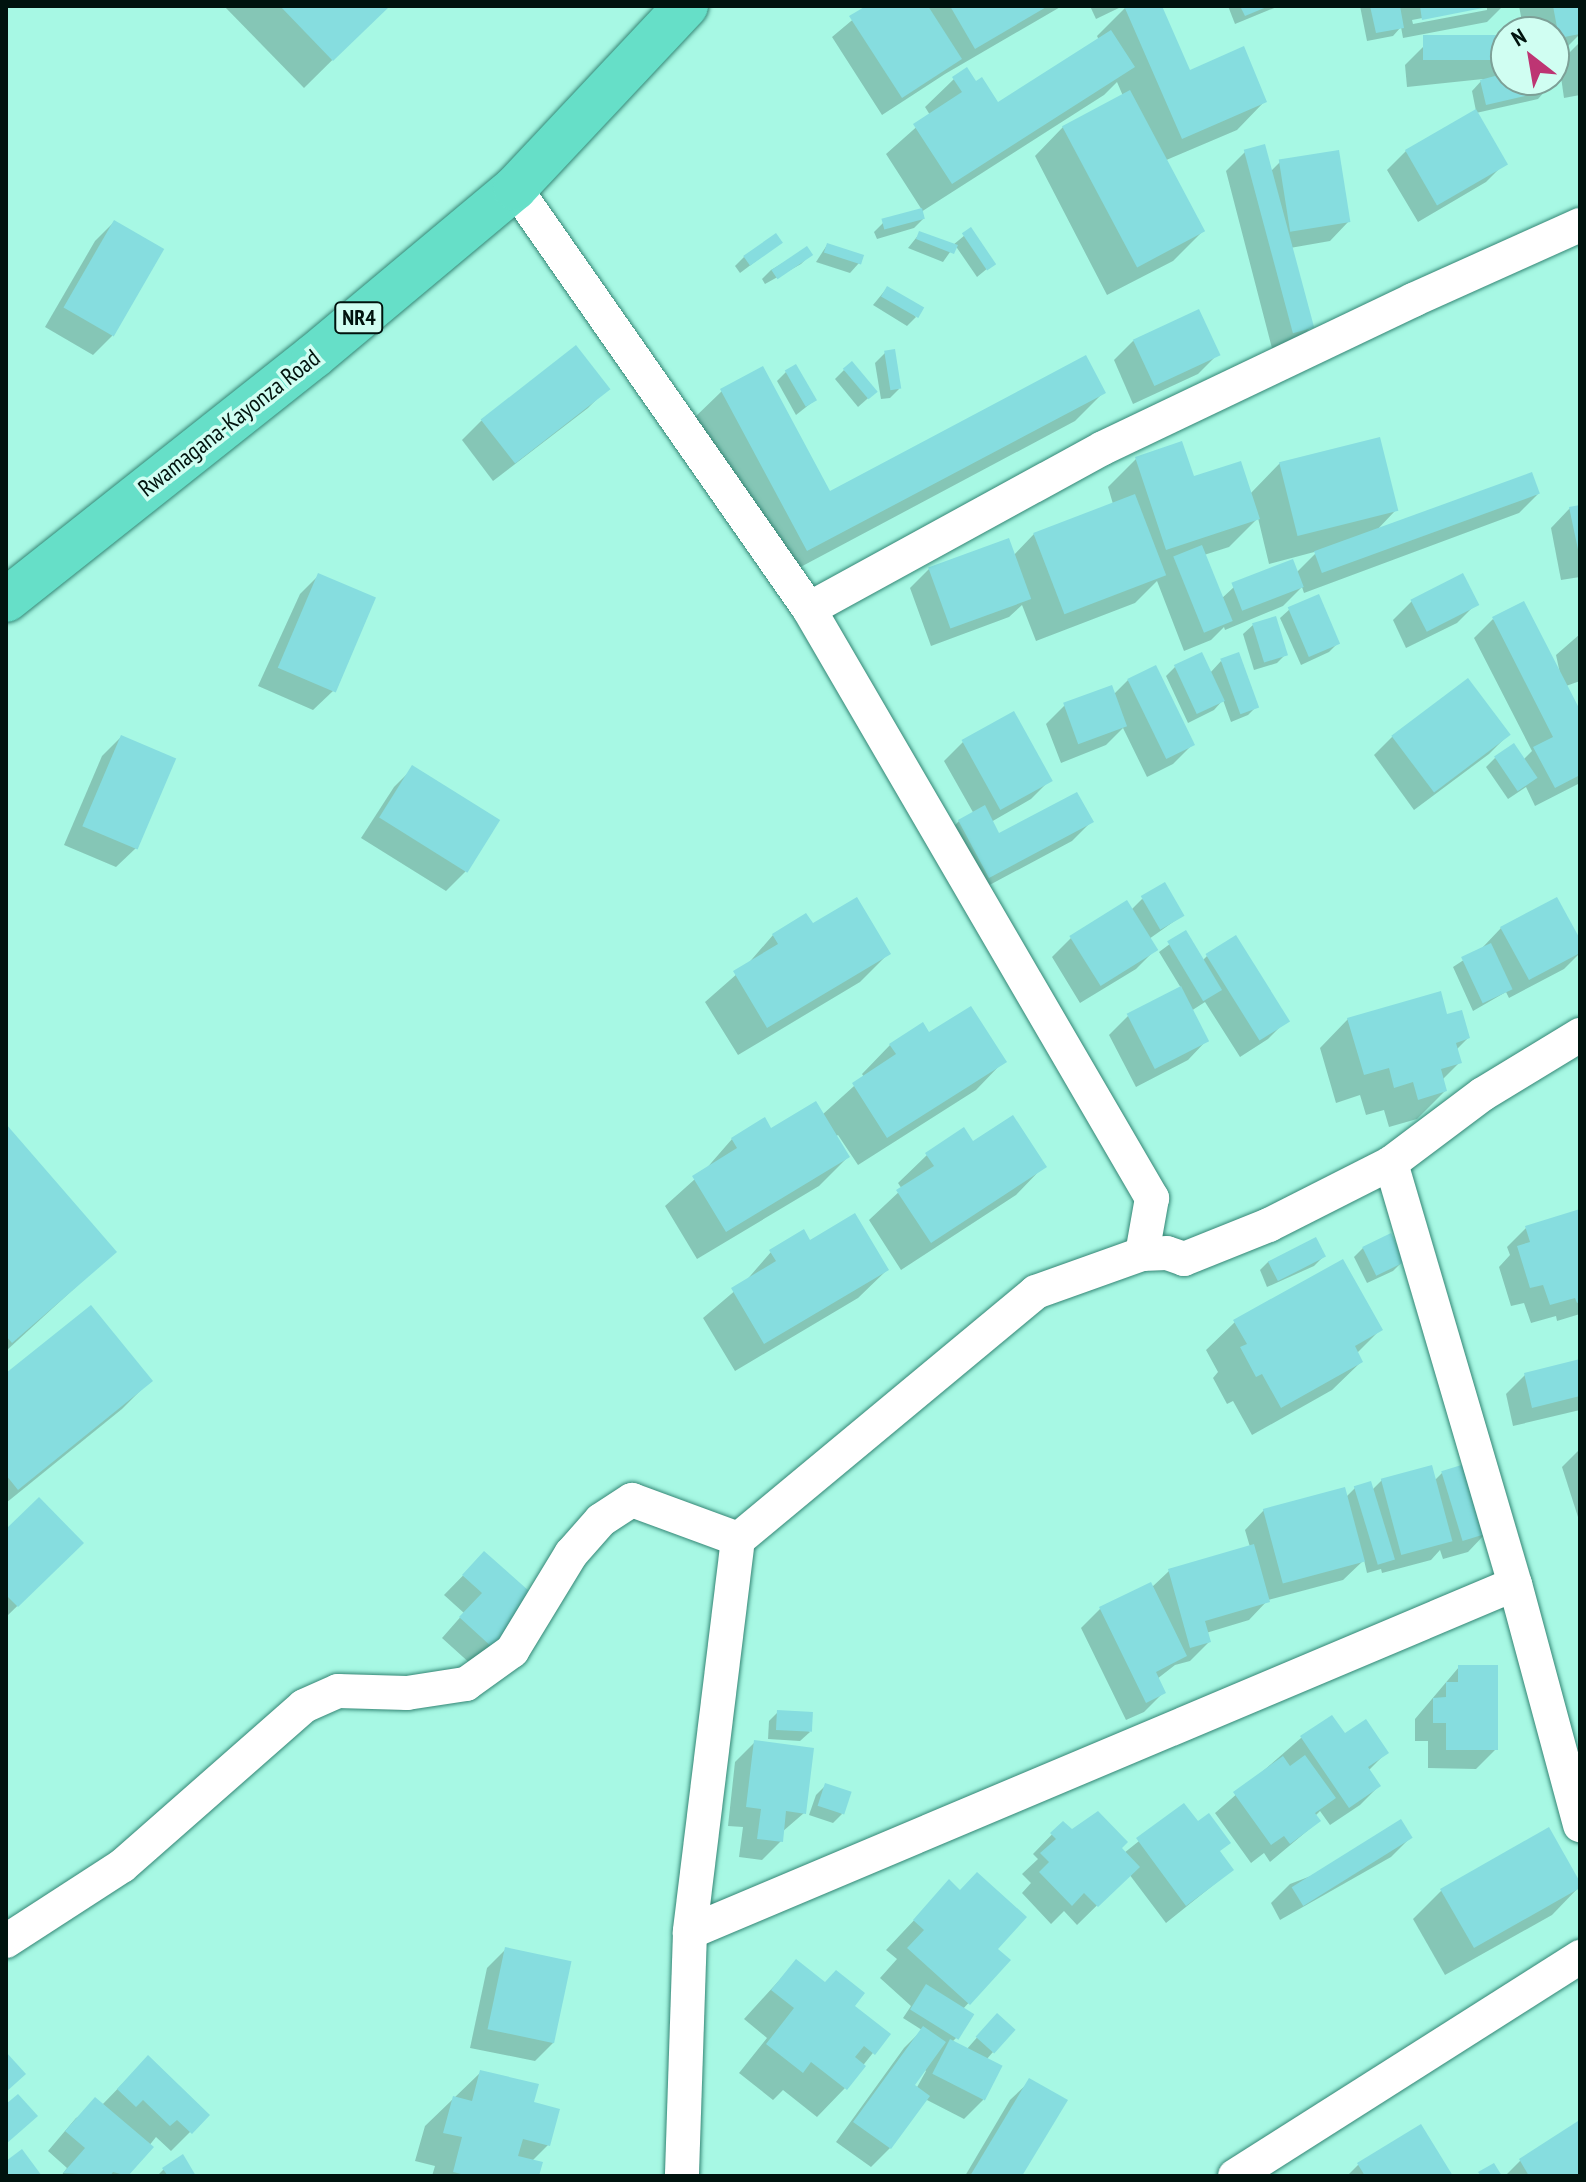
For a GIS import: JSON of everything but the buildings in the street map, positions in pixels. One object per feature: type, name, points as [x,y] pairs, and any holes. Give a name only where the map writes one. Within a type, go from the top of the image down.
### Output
[{"type":"highway","name":"Rwamagana-Kayonza Road","points":[[6,600],[314,356],[515,188],[686,6]]},
{"type":"street","points":[[515,188],[809,609],[1152,1198],[1142,1254]]},
{"type":"street","points":[[809,609],[1103,448],[1413,300],[1580,225]]},
{"type":"street","points":[[682,2176],[690,1932],[738,1539],[1036,1292],[1142,1254],[1167,1253],[1184,1259],[1269,1225],[1391,1163],[1483,1094],[1580,1035]]},
{"type":"street","points":[[1391,1163],[1515,1584],[1580,1825]]},
{"type":"street","points":[[6,1941],[122,1866],[304,1706],[338,1691],[407,1693],[466,1684],[512,1651],[571,1554],[601,1520],[632,1500],[738,1539]]},
{"type":"street","points":[[690,1932],[1515,1584]]},
{"type":"street","points":[[1235,2176],[1580,1957]]}]
